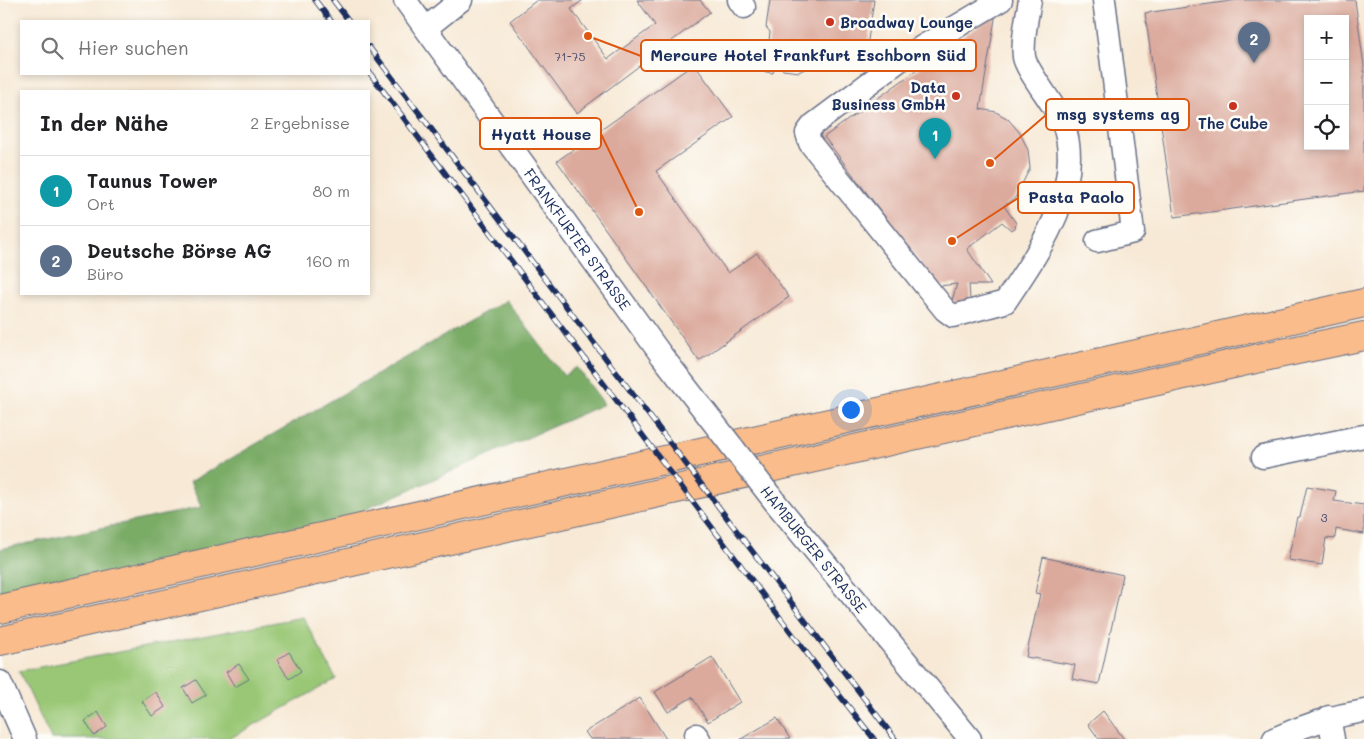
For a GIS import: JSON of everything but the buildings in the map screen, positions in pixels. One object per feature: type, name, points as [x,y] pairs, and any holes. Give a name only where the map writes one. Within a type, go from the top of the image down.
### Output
[{"type":"highway","points":[[0,609],[1364,303]]},
{"type":"highway","points":[[0,641],[1364,336]]},
{"type":"street","name":"FRANKFURTER STRASSE","points":[[405,0],[662,356]]},
{"type":"street","points":[[426,28],[461,0]]},
{"type":"street","points":[[1001,0],[900,60],[813,125],[807,133],[810,143],[945,310],[953,316],[1005,302],[1045,238],[1063,197],[1068,170],[1068,146],[1062,123],[1024,58],[1030,0]]},
{"type":"street","points":[[1097,241],[1133,232],[1104,0]]},
{"type":"street","name":"HAMBURGER STRASSE","points":[[662,356],[776,502],[970,739]]},
{"type":"street","points":[[1263,457],[1364,436]]},
{"type":"street","points":[[4,691],[25,739]]},
{"type":"street","points":[[1274,739],[1304,725],[1329,717],[1364,711]]},
{"type":"street","points":[[1329,717],[1333,739]]},
{"type":"green space","points":[[506,300],[564,376],[577,367],[604,404],[305,536],[0,602],[0,549],[202,507],[190,482]]},
{"type":"green space","points":[[303,617],[336,679],[229,739],[51,739],[19,671]]},
{"type":"railway","points":[[315,0],[330,20]]},
{"type":"railway","points":[[333,0],[348,20]]},
{"type":"railway","points":[[370,48],[895,739]]},
{"type":"railway","points":[[370,73],[818,668],[874,739]]},
{"type":"place","name":"Broadway Lounge","points":[[830,22]]},
{"type":"place","name":"Mercure Hotel Frankfurt Eschborn Süd","points":[[588,36]]},
{"type":"place","name":"Deutsche Börse AG","points":[[1254,63]]},
{"type":"place","name":"Data Business GmbH","points":[[956,96]]},
{"type":"place","name":"The Cube","points":[[1233,106]]},
{"type":"place","name":"Taunus Tower","points":[[935,159]]},
{"type":"place","name":"msg systems ag","points":[[990,163]]},
{"type":"place","name":"Hyatt House","points":[[639,212]]},
{"type":"place","name":"Pasta Paolo","points":[[952,241]]}]
